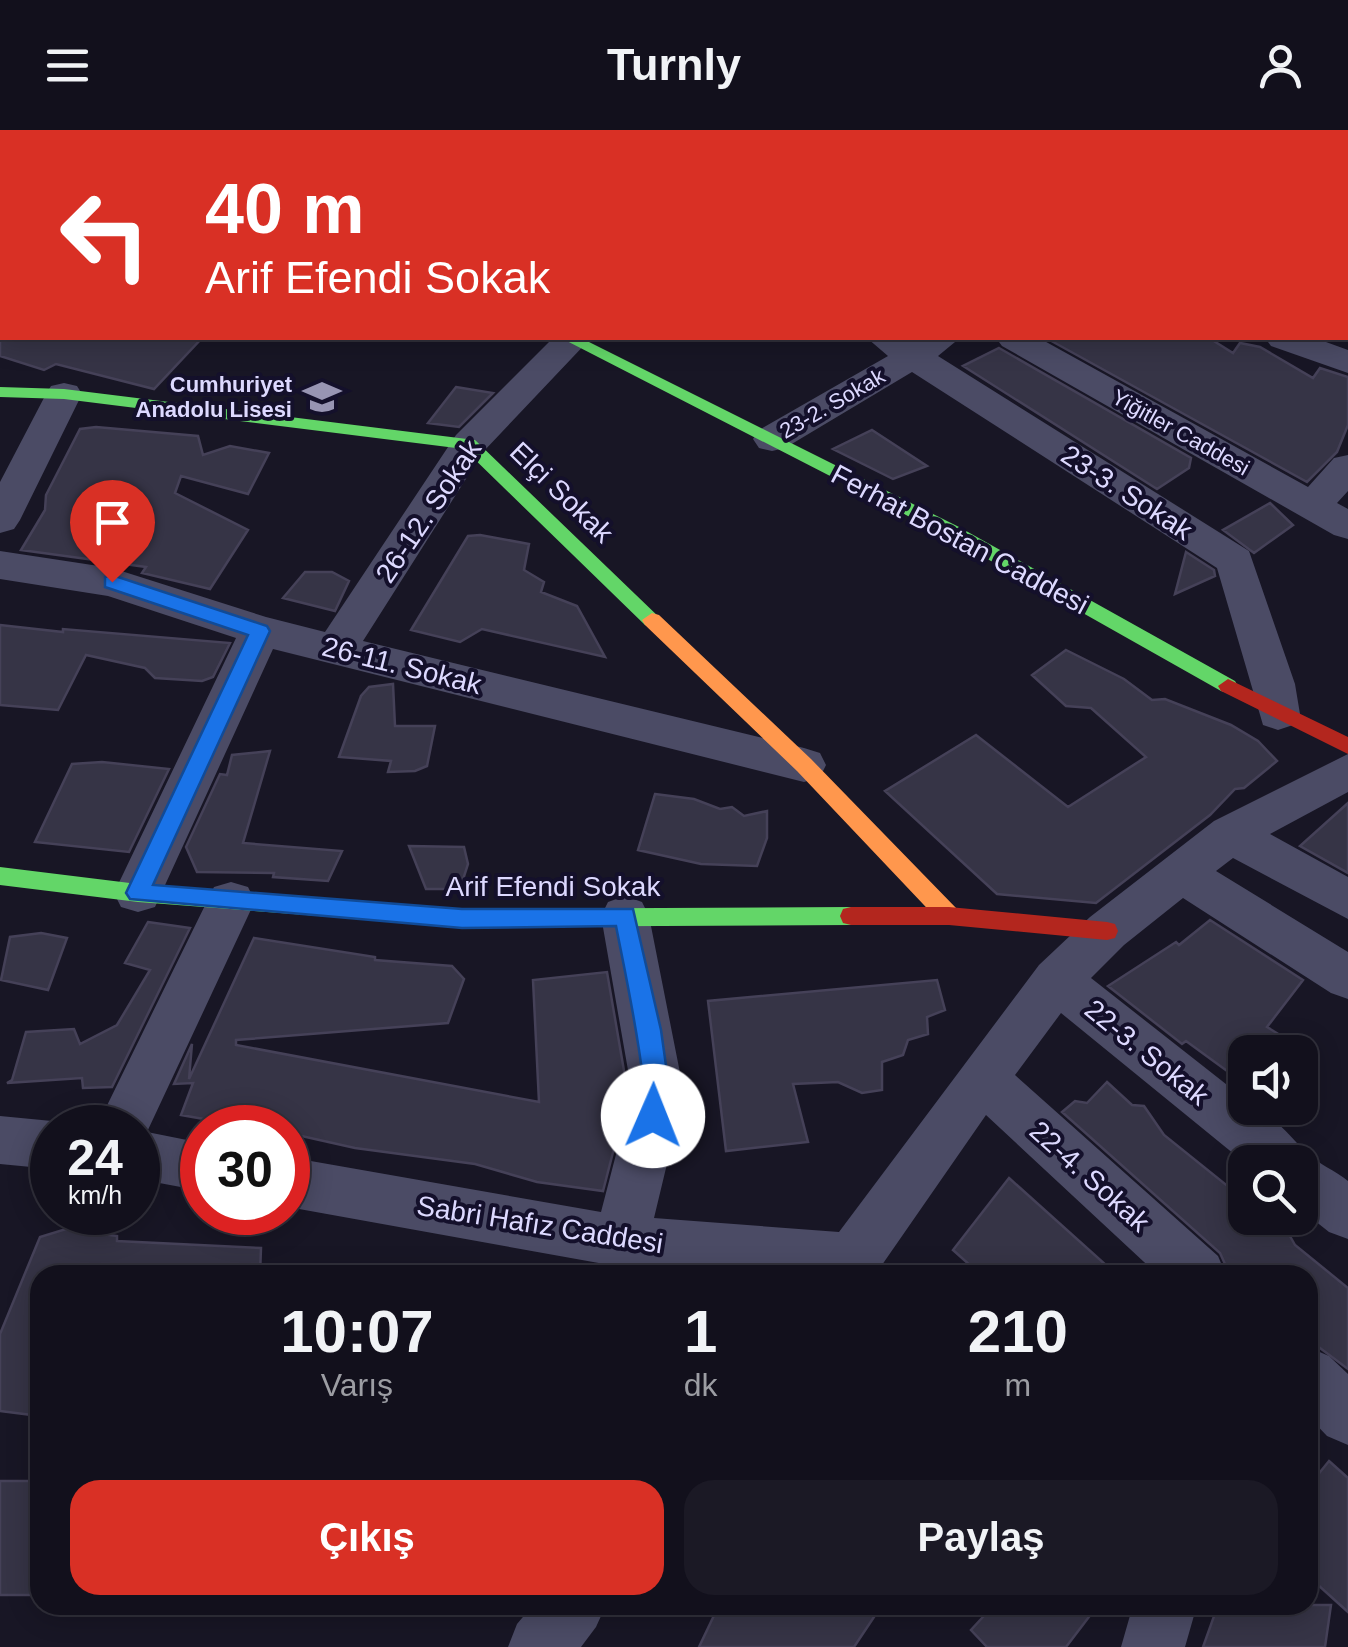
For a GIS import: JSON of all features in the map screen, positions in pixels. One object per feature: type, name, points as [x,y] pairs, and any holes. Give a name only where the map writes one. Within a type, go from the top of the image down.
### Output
[{"type":"street","name":"26-12. Sokak","points":[[336,649],[469,444],[570,340]]},
{"type":"street","name":"Ferhat Bostan Caddesi","points":[[576,340],[952,531],[1278,714],[1348,746]]},
{"type":"street","name":"Yiğitler Caddesi","points":[[1024,340],[1069,349],[1348,526]]},
{"type":"street","points":[[1288,340],[1348,362]]},
{"type":"street","name":"23-2. Sokak","points":[[772,438],[914,344]]},
{"type":"street","name":"23-3. Sokak","points":[[914,344],[1234,561],[1274,684],[1278,714]]},
{"type":"street","name":"Elçi Sokak","points":[[0,392],[64,394],[469,444],[804,764],[950,916]]},
{"type":"street","points":[[0,520],[64,394]]},
{"type":"street","points":[[1312,506],[1348,467]]},
{"type":"street","name":"26-11. Sokak","points":[[0,564],[112,582],[260,631],[804,764]]},
{"type":"street","points":[[138,893],[260,631]]},
{"type":"street","points":[[850,1265],[982,1078],[1057,980],[1107,932],[1230,834],[1348,771]]},
{"type":"street","points":[[1230,834],[1348,900]]},
{"type":"street","points":[[1182,873],[1348,978]]},
{"type":"street","name":"Arif Efendi Sokak","points":[[0,876],[138,893],[462,918],[950,916],[1107,932]]},
{"type":"street","points":[[133,1105],[232,900]]},
{"type":"street","points":[[621,1241],[658,1094],[625,916]]},
{"type":"street","name":"22-3. Sokak","points":[[1057,980],[1263,1145]]},
{"type":"street","name":"22-4. Sokak","points":[[982,1078],[1187,1265]]},
{"type":"street","points":[[0,1140],[30,1143]]},
{"type":"street","name":"Sabri Hafız Caddesi","points":[[310,1186],[621,1241],[823,1265]]},
{"type":"street","points":[[1318,1190],[1348,1214]]},
{"type":"street","points":[[1318,1386],[1348,1415]]},
{"type":"street","points":[[540,1647],[566,1615]]},
{"type":"street","points":[[1153,1647],[1162,1615]]},
{"type":"building","points":[[0,340],[200,340],[154,389],[56,364],[44,370],[0,356]]},
{"type":"building","points":[[1050,340],[1212,340],[1233,353],[1240,343],[1260,347],[1313,378],[1320,368],[1348,377],[1348,425],[1337,452],[1307,482]]},
{"type":"building","points":[[999,348],[1191,458],[1189,468],[1157,489],[963,366]]},
{"type":"building","points":[[456,387],[493,393],[459,427],[428,423]]},
{"type":"building","points":[[80,429],[198,436],[203,455],[230,446],[269,453],[248,494],[181,476],[175,493],[248,530],[210,589],[142,573],[146,567],[21,550],[45,510],[46,495]]},
{"type":"building","points":[[872,430],[927,466],[893,479],[833,449]]},
{"type":"building","points":[[1270,503],[1293,525],[1254,553],[1223,530]]},
{"type":"building","points":[[468,536],[529,544],[524,570],[544,582],[541,592],[577,606],[605,657],[482,629],[460,642],[411,630]]},
{"type":"building","points":[[1186,552],[1214,570],[1215,576],[1175,594]]},
{"type":"building","points":[[305,572],[332,572],[349,581],[335,611],[283,598]]},
{"type":"building","points":[[0,625],[230,643],[213,677],[202,681],[155,678],[145,668],[86,655],[58,710],[0,705]]},
{"type":"building","points":[[1066,650],[1124,679],[1152,700],[1165,699],[1231,725],[1258,741],[1277,761],[1244,788],[1235,789],[1210,815],[1096,903],[997,894],[885,791],[976,735],[1068,807],[1146,757],[1091,708],[1066,706],[1032,675]]},
{"type":"building","points":[[393,684],[395,726],[435,726],[427,766],[415,771],[388,772],[391,761],[339,757],[361,696],[369,687]]},
{"type":"building","points":[[270,751],[243,843],[342,851],[328,881],[273,877],[274,873],[197,872],[186,847],[220,774],[227,775],[232,755]]},
{"type":"building","points":[[102,762],[169,769],[129,852],[35,842],[72,764]]},
{"type":"building","points":[[655,794],[694,799],[720,809],[732,807],[744,816],[767,811],[767,838],[757,866],[701,864],[638,850]]},
{"type":"building","points":[[1348,803],[1348,873],[1300,846]]},
{"type":"building","points":[[409,846],[464,847],[468,864],[460,889],[426,889]]},
{"type":"building","points":[[1210,920],[1303,980],[1267,1027],[1280,1035],[1228,1035],[1228,1072],[1186,1041],[1182,1044],[1108,986],[1176,942],[1179,945]]},
{"type":"building","points":[[148,922],[190,928],[112,1087],[83,1088],[82,1078],[7,1083],[12,1080],[26,1032],[74,1029],[80,1044],[117,1025],[150,970],[125,963]]},
{"type":"building","points":[[41,933],[67,938],[48,990],[1,980],[10,937]]},
{"type":"building","points":[[254,938],[375,960],[452,966],[464,979],[448,1023],[236,1040],[236,1045],[539,1102],[533,980],[607,972],[628,1094],[603,1191],[537,1182],[475,1164],[310,1138],[310,1105],[185,1105],[193,1083],[174,1084],[192,1044],[189,1079]]},
{"type":"building","points":[[937,980],[945,1010],[927,1017],[928,1034],[908,1040],[903,1055],[882,1062],[882,1090],[862,1093],[838,1082],[793,1084],[808,1142],[726,1151],[708,1001]]},
{"type":"building","points":[[1107,1082],[1132,1105],[1144,1106],[1164,1135],[1228,1186],[1228,1235],[1289,1235],[1295,1245],[1348,1288],[1348,1369],[1318,1346],[1318,1265],[1225,1265],[1220,1253],[1062,1112],[1075,1101],[1087,1103]]},
{"type":"building","points":[[1009,1178],[1106,1265],[970,1265],[953,1250]]},
{"type":"building","points":[[110,1235],[117,1236],[117,1241],[261,1248],[260,1265],[30,1265],[30,1415],[0,1411],[0,1334],[40,1237]]},
{"type":"building","points":[[1329,1461],[1348,1478],[1348,1612],[1318,1585],[1318,1475]]},
{"type":"building","points":[[0,1481],[30,1481],[30,1595],[0,1595]]},
{"type":"building","points":[[1318,1605],[1331,1605],[1325,1647],[1203,1647],[1214,1615],[1318,1615]]},
{"type":"building","points":[[714,1615],[875,1615],[854,1647],[699,1647]]},
{"type":"building","points":[[985,1615],[1090,1615],[1066,1647],[987,1647],[971,1630]]},
{"type":"traffic: fast","points":[[573,340],[952,531],[1228,686]]},
{"type":"traffic: fast","points":[[0,392],[64,394],[469,444],[652,620]]},
{"type":"traffic: fast","points":[[0,876],[138,893],[462,918],[851,916]]},
{"type":"traffic: slow","points":[[652,620],[804,765],[949,916]]},
{"type":"traffic: jam","points":[[1228,686],[1348,746]]},
{"type":"traffic: jam","points":[[851,916],[949,916],[1107,931]]},
{"type":"place","name":"Cumhuriyet Anadolu Lisesi","points":[[322,397]]},
{"type":"route","points":[[112,582],[260,631],[138,893],[462,918],[625,916],[658,1094],[653,1116]]}]
